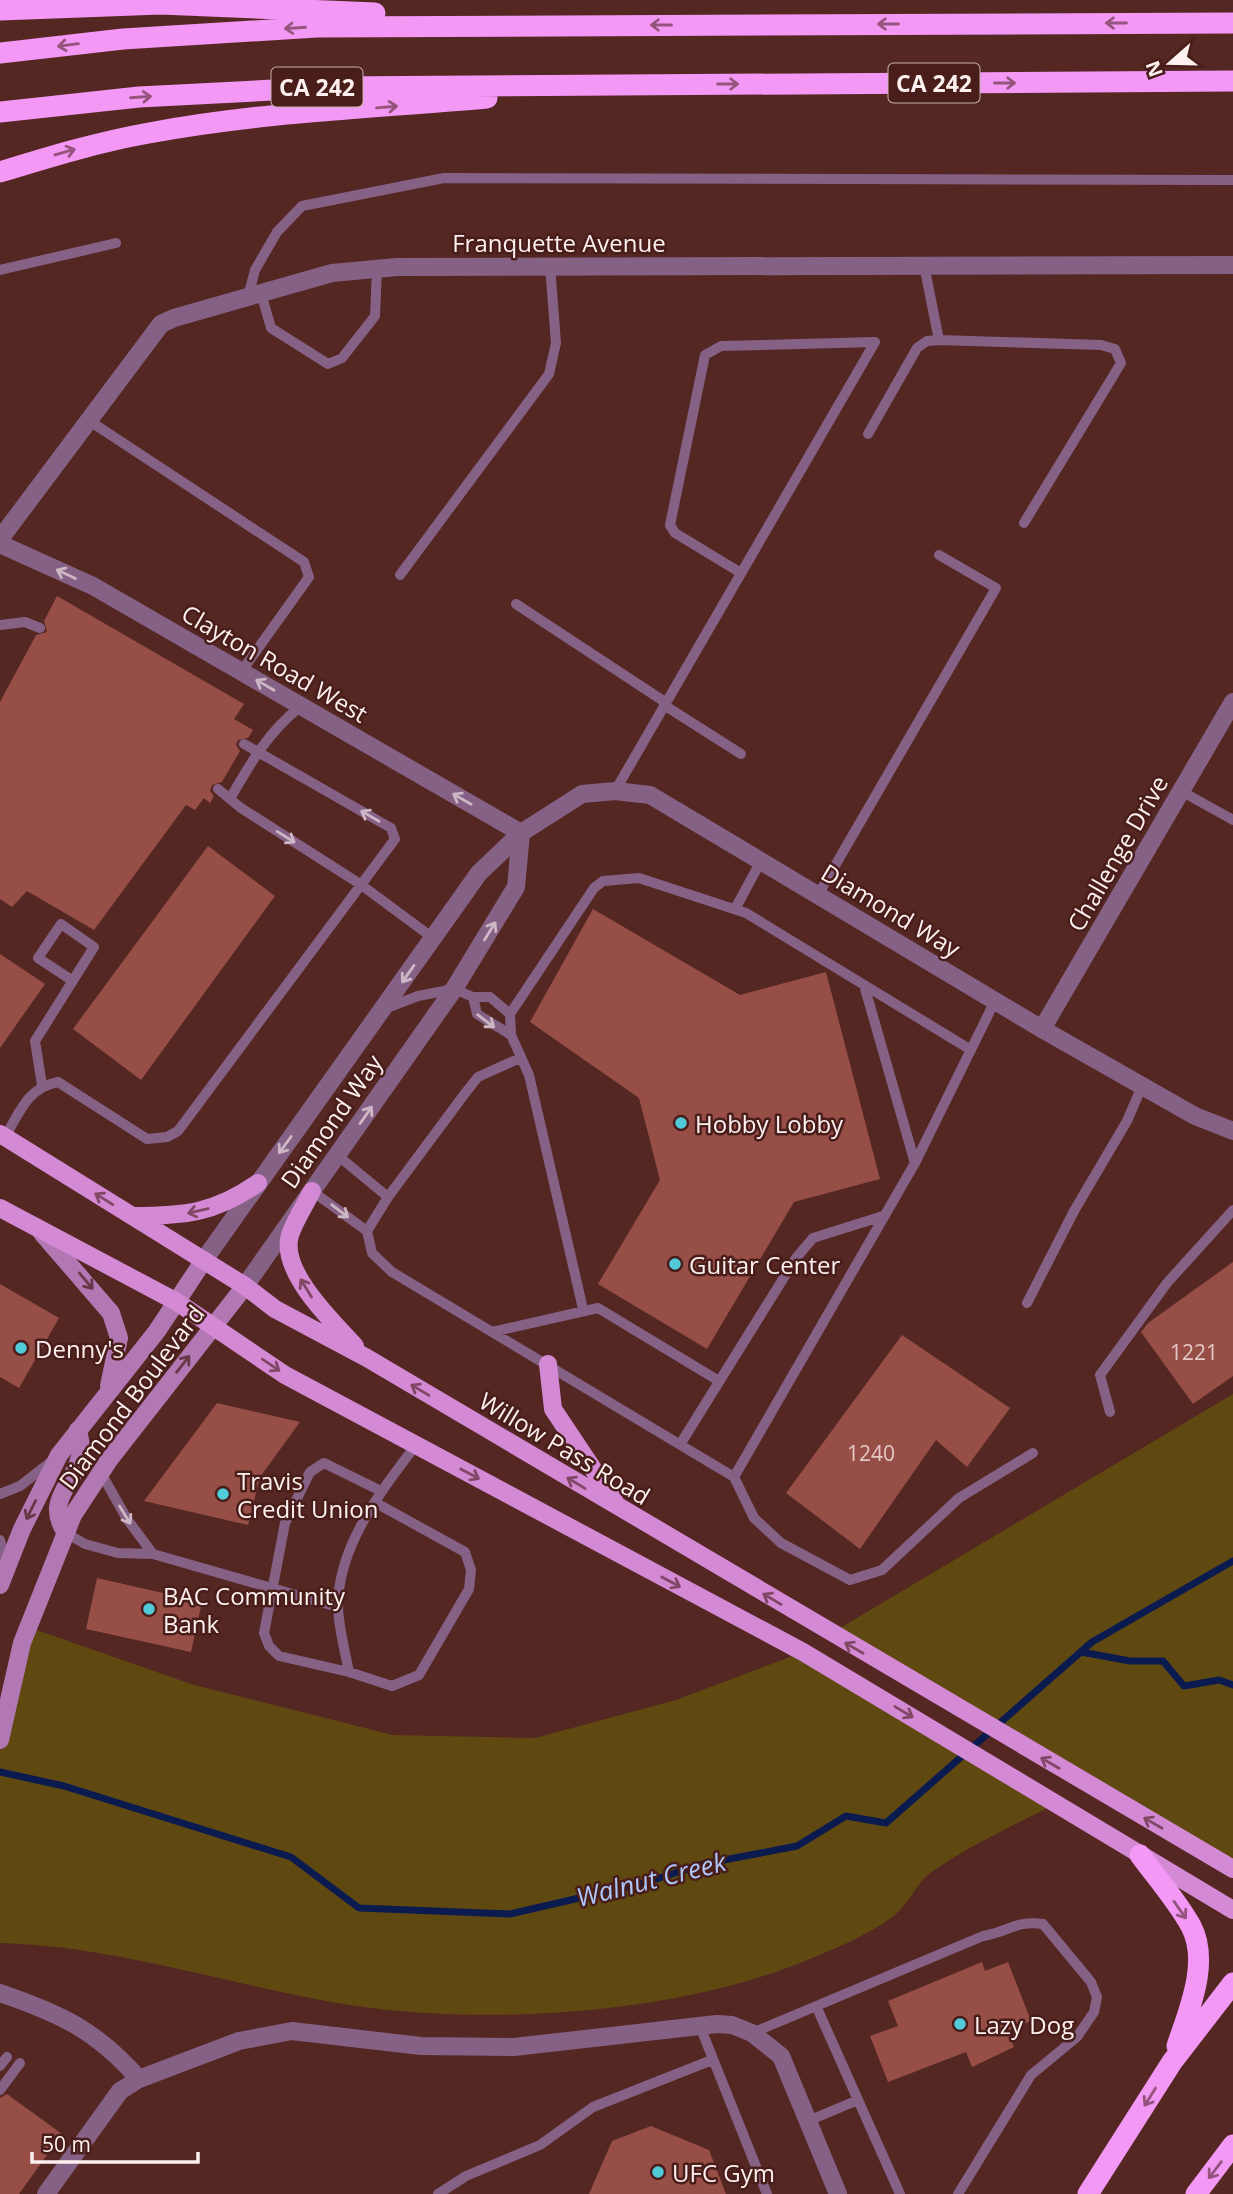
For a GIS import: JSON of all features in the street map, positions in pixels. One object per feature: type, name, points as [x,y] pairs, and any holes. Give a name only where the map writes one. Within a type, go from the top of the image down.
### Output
[{"type":"highway","points":[[0,10],[161,4],[633,25]]},
{"type":"highway","points":[[0,53],[123,39],[317,27],[1233,23]]},
{"type":"highway","name":"CA 242","points":[[0,112],[139,97],[331,87],[1233,81]]},
{"type":"highway","points":[[0,172],[72,150],[150,133],[244,120],[636,84]]},
{"type":"highway","points":[[1140,1855],[1192,1927],[1199,1958],[1191,2003],[1172,2062]]},
{"type":"highway","points":[[1088,2194],[1172,2062],[1233,1983]]},
{"type":"highway","points":[[1196,2194],[1233,2145]]},
{"type":"main road","name":"Willow Pass Road","points":[[3,1136],[245,1286],[275,1309],[367,1359],[1233,1870]]},
{"type":"main road","points":[[131,1216],[171,1216],[202,1211],[232,1202],[258,1183]]},
{"type":"main road","points":[[312,1191],[289,1236],[288,1253],[317,1306],[367,1359]]},
{"type":"main road","points":[[0,1208],[177,1302],[285,1375],[803,1652],[1233,1910]]},
{"type":"main road","points":[[40,1230],[111,1313],[119,1338],[114,1370],[106,1395]]},
{"type":"main road","name":"Diamond Boulevard","points":[[0,1585],[22,1529],[60,1455],[177,1302],[204,1260]]},
{"type":"main road","name":"Diamond Boulevard","points":[[0,1740],[22,1643],[66,1533],[101,1473],[245,1286]]},
{"type":"main road","points":[[548,1364],[553,1409],[619,1508]]},
{"type":"main road","points":[[66,1533],[57,1520],[56,1508],[82,1450],[78,1430]]},
{"type":"street","name":"Franquette Avenue","points":[[0,541],[161,324],[174,317],[332,273],[377,269],[550,267],[1233,265]]},
{"type":"street","name":"Clayton Road West","points":[[0,541],[93,586],[521,833]]},
{"type":"street","name":"Challenge Drive","points":[[1042,1029],[1233,702]]},
{"type":"street","name":"Diamond Way","points":[[204,1260],[479,873],[521,833],[582,794],[615,791],[650,795],[1042,1029],[1195,1116],[1233,1131]]},
{"type":"street","name":"Diamond Way","points":[[245,1286],[454,989],[516,887],[521,833]]},
{"type":"street","points":[[0,1993],[77,2023],[114,2051],[139,2079]]},
{"type":"street","points":[[46,2194],[120,2091],[139,2079],[239,2041],[292,2031],[421,2046],[488,2048],[566,2043],[699,2024],[732,2025],[751,2033],[781,2056],[838,2194]]},
{"type":"lane","points":[[377,269],[375,316],[342,358],[328,364],[271,328],[255,295],[255,270],[277,232],[302,206],[444,178],[1233,180]]},
{"type":"lane","points":[[0,270],[116,243]]},
{"type":"lane","points":[[924,265],[939,340]]},
{"type":"lane","points":[[400,575],[549,374],[556,343],[550,267]]},
{"type":"lane","points":[[868,433],[917,348],[926,341],[1101,345],[1115,349],[1121,363],[1024,523]]},
{"type":"lane","points":[[615,791],[875,342],[721,346],[705,355],[670,526],[675,533],[741,573]]},
{"type":"lane","points":[[88,420],[304,562],[309,577],[241,671]]},
{"type":"lane","points":[[817,895],[996,588],[939,555]]},
{"type":"lane","points":[[516,604],[741,754]]},
{"type":"lane","points":[[0,625],[24,622],[40,628]]},
{"type":"lane","points":[[231,797],[258,751],[279,723],[301,706]]},
{"type":"lane","points":[[3,1136],[29,1097],[42,1085],[58,1082],[147,1139],[167,1137],[178,1132],[395,839],[391,828],[244,744]]},
{"type":"lane","points":[[218,789],[231,797],[241,808],[360,884],[433,939]]},
{"type":"lane","points":[[1181,791],[1233,820]]},
{"type":"lane","points":[[735,909],[761,861]]},
{"type":"lane","points":[[583,1309],[529,1075],[511,1035],[510,1014],[594,888],[603,881],[639,878],[735,909],[971,1050]]},
{"type":"lane","points":[[42,1085],[35,1041],[73,981],[94,947],[64,920],[38,958],[73,981]]},
{"type":"lane","points":[[864,985],[915,1163]]},
{"type":"lane","points":[[383,1010],[418,996],[454,989],[473,997],[490,997],[510,1014]]},
{"type":"lane","points":[[473,997],[477,1014],[511,1035]]},
{"type":"lane","points":[[734,1477],[915,1163],[995,1001]]},
{"type":"lane","points":[[367,1231],[388,1197],[478,1077],[520,1058]]},
{"type":"lane","points":[[1027,1303],[1074,1211],[1128,1121],[1142,1086]]},
{"type":"lane","points":[[337,1155],[388,1197]]},
{"type":"lane","points":[[312,1191],[367,1231],[372,1253],[392,1272],[734,1477],[754,1518],[781,1544],[850,1580],[882,1570],[959,1498],[1033,1453]]},
{"type":"lane","points":[[1110,1412],[1100,1375],[1167,1283],[1233,1209]]},
{"type":"lane","points":[[681,1443],[796,1258],[813,1238],[883,1216]]},
{"type":"lane","points":[[492,1332],[583,1309],[598,1308],[719,1381]]},
{"type":"lane","points":[[349,1672],[338,1607],[346,1555],[381,1491],[416,1445]]},
{"type":"lane","points":[[0,1494],[20,1486],[60,1455]]},
{"type":"lane","points":[[376,1503],[465,1552],[471,1570],[469,1589],[419,1675],[392,1686],[349,1672],[279,1656],[269,1646],[264,1633],[285,1523],[310,1472],[324,1464],[381,1491]]},
{"type":"lane","points":[[101,1473],[127,1519],[153,1554]]},
{"type":"lane","points":[[66,1533],[93,1547],[118,1553],[153,1554],[338,1607]]},
{"type":"lane","points":[[0,1540],[7,1568]]},
{"type":"lane","points":[[751,2033],[817,2008],[983,1936],[999,1933],[1024,1921],[1043,1924],[1091,1982],[1097,1997],[1087,2026],[1031,2075],[958,2194]]},
{"type":"lane","points":[[817,2008],[900,2194]]},
{"type":"lane","points":[[699,2024],[766,2194]]},
{"type":"lane","points":[[438,2194],[467,2176],[540,2145],[593,2107],[712,2060]]},
{"type":"lane","points":[[0,2090],[20,2063]]},
{"type":"lane","points":[[808,2121],[858,2100]]},
{"type":"shaded area","points":[[1233,1394],[1233,1869],[830,1634]]},
{"type":"shaded area","points":[[28,1627],[194,1685],[393,1735],[535,1738],[676,1700],[803,1652],[1057,1803],[976,1845],[929,1874],[902,1909],[875,1928],[792,1966],[739,1983],[682,1997],[623,2006],[500,2015],[439,2014],[326,2001],[123,1957],[0,1943],[0,1740]]},
{"type":"building","points":[[57,596],[244,704],[234,719],[253,730],[248,738],[238,740],[236,745],[240,751],[222,782],[212,785],[210,791],[214,796],[210,803],[204,798],[195,810],[186,805],[94,930],[27,891],[12,907],[0,899],[0,702],[36,635],[47,632],[44,621]]},
{"type":"building","points":[[208,846],[275,896],[141,1080],[73,1029]]},
{"type":"building","points":[[593,909],[740,995],[826,972],[880,1179],[794,1202],[707,1349],[598,1284],[660,1180],[639,1098],[530,1022]]},
{"type":"building","points":[[0,954],[45,984],[0,1048]]},
{"type":"building","points":[[1233,1262],[1233,1376],[1193,1404],[1141,1332],[1148,1323]]},
{"type":"building","name":"Denny's","points":[[0,1284],[59,1318],[19,1388],[0,1377]]},
{"type":"building","points":[[902,1335],[1010,1408],[967,1467],[936,1440],[860,1549],[786,1493]]},
{"type":"building","points":[[217,1403],[300,1422],[260,1477],[248,1525],[144,1501]]},
{"type":"building","name":"BAC Community Bank","points":[[97,1578],[202,1602],[191,1652],[86,1629]]},
{"type":"building","name":"Lazy Dog","points":[[982,1962],[985,1971],[1008,1962],[1031,2021],[1008,2030],[1014,2047],[972,2067],[966,2052],[888,2082],[870,2036],[898,2026],[888,2001]]},
{"type":"building","points":[[7,2094],[62,2134],[19,2194],[0,2194],[0,2098]]},
{"type":"building","name":"UFC Gym","points":[[651,2126],[709,2150],[726,2194],[589,2194],[612,2141]]},
{"type":"waterway","name":"Walnut Creek","points":[[0,1772],[64,1786],[291,1857],[359,1908],[510,1914],[644,1883],[703,1864],[797,1846],[846,1816],[886,1823],[1092,1642],[1233,1561]]},
{"type":"waterway","points":[[1081,1652],[1130,1661],[1163,1661],[1184,1686],[1219,1680],[1233,1685]]},
{"type":"place","name":"Hobby Lobby","points":[[681,1123]]},
{"type":"place","name":"Guitar Center","points":[[675,1264]]},
{"type":"place","name":"Denny's","points":[[21,1348]]},
{"type":"place","name":"Travis Credit Union","points":[[223,1494]]},
{"type":"place","name":"BAC Community Bank","points":[[149,1609]]},
{"type":"place","name":"Lazy Dog","points":[[960,2024]]},
{"type":"place","name":"UFC Gym","points":[[658,2172]]}]
